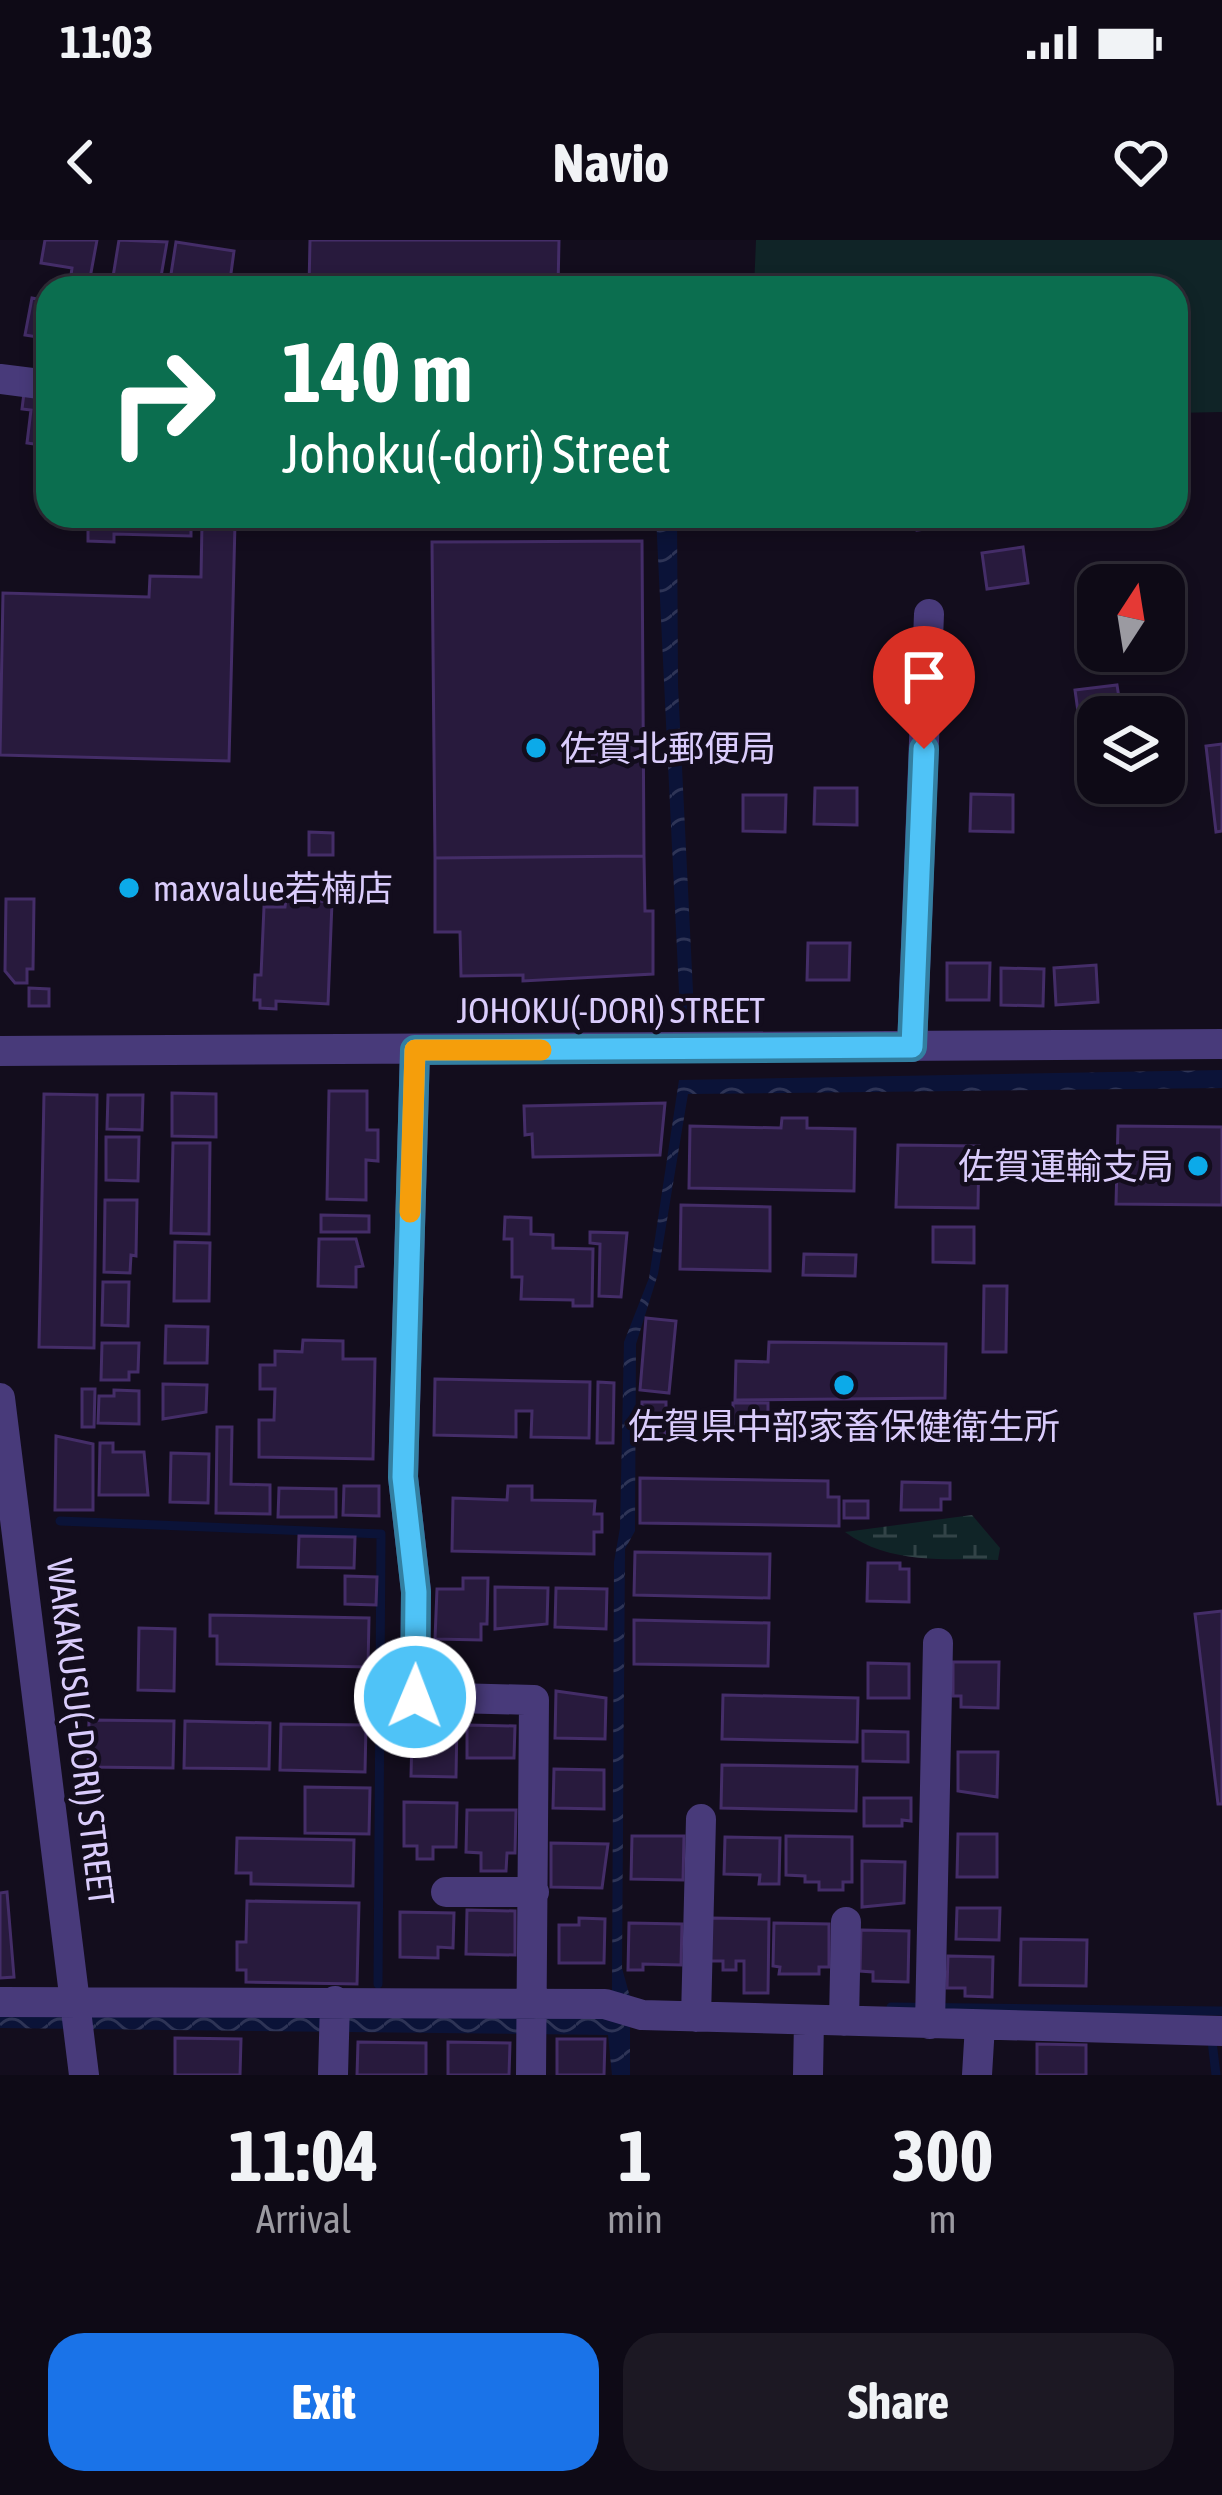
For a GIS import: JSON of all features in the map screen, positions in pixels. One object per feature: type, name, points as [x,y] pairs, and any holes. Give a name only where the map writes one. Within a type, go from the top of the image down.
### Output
[{"type":"street","points":[[0,379],[36,384]]},
{"type":"street","points":[[912,1047],[929,614]]},
{"type":"street","name":"JOHOKU(-DORI) STREET","points":[[0,1051],[1222,1044]]},
{"type":"street","points":[[415,1050],[403,1477],[416,1592],[415,1697],[533,1700],[531,2075]]},
{"type":"street","name":"WAKAKUSU(-DORI) STREET","points":[[0,1398],[84,2075]]},
{"type":"street","points":[[930,2010],[938,1642]]},
{"type":"street","points":[[696,2004],[701,1819]]},
{"type":"street","points":[[446,1892],[534,1892]]},
{"type":"street","points":[[844,2009],[846,1922]]},
{"type":"street","points":[[333,2075],[335,2001]]},
{"type":"street","points":[[0,2002],[534,2002],[605,2004],[642,2015],[696,2004],[809,2020],[844,2009],[930,2010],[980,2025],[1222,2031]]},
{"type":"street","points":[[808,2075],[809,2020]]},
{"type":"street","points":[[977,2075],[980,2025]]},
{"type":"green space","points":[[756,240],[1222,240],[1222,412],[1188,413],[1188,276],[754,276]]},
{"type":"green space","points":[[972,1515],[1000,1548],[998,1560],[899,1555],[845,1532]]},
{"type":"water","points":[[657,528],[677,528],[678,686],[694,1012],[680,1012]]},
{"type":"water","points":[[1222,1070],[1222,1088],[688,1094],[658,1274],[636,1344],[635,1531],[625,1549],[622,1968],[630,1997],[630,2075],[612,2075],[608,2035],[0,2028],[0,2016],[612,1994],[614,1562],[620,1528],[624,1342],[649,1278],[679,1080]]},
{"type":"building","points":[[45,240],[97,240],[90,276],[71,275],[72,268],[41,263]]},
{"type":"building","points":[[119,240],[167,242],[161,276],[113,276]]},
{"type":"building","points":[[310,240],[559,240],[558,276],[309,276]]},
{"type":"building","points":[[176,242],[234,251],[231,276],[171,276]]},
{"type":"building","points":[[32,298],[36,299],[36,337],[25,335]]},
{"type":"building","points":[[24,393],[36,394],[36,444],[27,443],[31,410],[22,409]]},
{"type":"building","points":[[88,528],[191,528],[191,536],[114,534],[114,542],[88,541]]},
{"type":"building","points":[[202,528],[235,528],[229,761],[0,755],[3,593],[149,597],[150,576],[201,577]]},
{"type":"building","points":[[642,541],[644,856],[435,858],[432,542]]},
{"type":"building","points":[[1023,547],[1028,583],[987,589],[982,553]]},
{"type":"building","points":[[1117,685],[1119,696],[1077,696],[1077,704],[1075,690]]},
{"type":"building","points":[[1222,744],[1222,831],[1216,832],[1206,746]]},
{"type":"building","points":[[815,788],[857,788],[857,825],[814,824]]},
{"type":"building","points":[[971,794],[1013,795],[1013,832],[970,831]]},
{"type":"building","points":[[743,795],[786,795],[785,832],[743,831]]},
{"type":"building","points":[[309,832],[333,833],[333,855],[309,855]]},
{"type":"building","points":[[644,856],[645,911],[653,911],[653,974],[523,981],[523,975],[461,976],[460,932],[435,932],[435,858]]},
{"type":"building","points":[[6,899],[34,899],[33,969],[27,969],[27,983],[15,983],[5,971]]},
{"type":"building","points":[[286,899],[332,902],[328,1004],[276,1001],[276,1009],[260,1008],[260,1000],[254,1000],[255,975],[261,975],[264,907],[285,907]]},
{"type":"building","points":[[808,943],[850,943],[849,980],[807,980]]},
{"type":"building","points":[[947,963],[990,963],[989,1000],[947,1000]]},
{"type":"building","points":[[1096,965],[1098,1002],[1056,1005],[1054,968]]},
{"type":"building","points":[[1001,968],[1044,969],[1043,1006],[1001,1005]]},
{"type":"building","points":[[29,988],[49,989],[49,1006],[29,1006]]},
{"type":"building","points":[[329,1091],[367,1091],[367,1130],[378,1130],[378,1161],[366,1160],[366,1200],[327,1199]]},
{"type":"building","points":[[172,1093],[216,1094],[216,1137],[172,1136]]},
{"type":"building","points":[[44,1094],[97,1095],[94,1348],[39,1347]]},
{"type":"building","points":[[108,1095],[143,1095],[142,1130],[107,1129]]},
{"type":"building","points":[[665,1103],[660,1155],[533,1157],[532,1134],[525,1135],[524,1106]]},
{"type":"building","points":[[782,1118],[807,1118],[807,1128],[855,1129],[854,1191],[689,1188],[690,1126],[781,1128]]},
{"type":"building","points":[[1118,1126],[1222,1127],[1222,1205],[1116,1204]]},
{"type":"building","points":[[106,1137],[139,1137],[138,1181],[106,1180]]},
{"type":"building","points":[[173,1143],[210,1143],[209,1234],[171,1233]]},
{"type":"building","points":[[898,1145],[979,1146],[978,1208],[896,1207]]},
{"type":"building","points":[[105,1200],[137,1200],[136,1256],[131,1255],[130,1273],[104,1272]]},
{"type":"building","points":[[681,1205],[770,1207],[770,1271],[680,1269]]},
{"type":"building","points":[[321,1215],[369,1216],[369,1232],[321,1232]]},
{"type":"building","points":[[505,1217],[531,1218],[531,1234],[553,1235],[553,1248],[593,1249],[592,1306],[573,1306],[573,1300],[521,1299],[522,1277],[512,1277],[512,1239],[504,1239]]},
{"type":"building","points":[[933,1227],[974,1227],[974,1263],[933,1262]]},
{"type":"building","points":[[590,1232],[627,1233],[621,1297],[599,1296],[600,1244],[590,1243]]},
{"type":"building","points":[[319,1239],[356,1239],[363,1266],[356,1267],[356,1287],[318,1286]]},
{"type":"building","points":[[175,1242],[210,1243],[209,1301],[174,1301]]},
{"type":"building","points":[[804,1254],[856,1255],[855,1276],[803,1275]]},
{"type":"building","points":[[103,1282],[129,1282],[128,1326],[102,1325]]},
{"type":"building","points":[[984,1286],[1007,1286],[1006,1352],[983,1352]]},
{"type":"building","points":[[646,1318],[676,1321],[669,1393],[640,1390]]},
{"type":"building","points":[[166,1326],[208,1327],[207,1363],[165,1363]]},
{"type":"building","points":[[303,1340],[343,1341],[343,1359],[375,1359],[373,1459],[259,1457],[259,1420],[274,1420],[275,1389],[260,1389],[260,1365],[275,1365],[275,1351],[302,1352]]},
{"type":"building","points":[[769,1342],[946,1344],[945,1398],[735,1400],[736,1361],[768,1362]]},
{"type":"building","points":[[102,1343],[139,1343],[138,1372],[129,1372],[129,1380],[101,1380]]},
{"type":"building","points":[[435,1379],[590,1382],[589,1438],[531,1437],[532,1411],[516,1411],[516,1437],[434,1435]]},
{"type":"building","points":[[598,1382],[614,1383],[613,1443],[597,1443]]},
{"type":"building","points":[[163,1384],[207,1385],[206,1412],[163,1419]]},
{"type":"building","points":[[82,1389],[95,1389],[94,1427],[82,1427]]},
{"type":"building","points":[[114,1390],[139,1391],[139,1424],[98,1423],[99,1396],[114,1396]]},
{"type":"building","points":[[642,1402],[666,1402],[666,1411],[672,1411],[672,1430],[665,1430],[665,1440],[641,1439]]},
{"type":"building","points":[[733,1403],[768,1403],[768,1428],[733,1428]]},
{"type":"building","points":[[217,1427],[232,1427],[231,1484],[270,1485],[270,1514],[216,1513]]},
{"type":"building","points":[[56,1436],[93,1444],[93,1510],[55,1510]]},
{"type":"building","points":[[100,1443],[113,1443],[113,1452],[144,1452],[148,1495],[99,1495]]},
{"type":"building","points":[[171,1453],[209,1454],[208,1503],[170,1502]]},
{"type":"building","points":[[640,1478],[828,1481],[828,1497],[839,1497],[839,1526],[640,1523]]},
{"type":"building","points":[[902,1482],[950,1483],[950,1499],[941,1499],[941,1510],[901,1510]]},
{"type":"building","points":[[344,1486],[379,1486],[379,1516],[343,1515]]},
{"type":"building","points":[[508,1486],[532,1486],[532,1500],[595,1501],[594,1514],[602,1514],[602,1532],[594,1532],[594,1554],[452,1551],[453,1498],[507,1500]]},
{"type":"building","points":[[279,1488],[336,1489],[336,1517],[278,1517]]},
{"type":"building","points":[[844,1501],[868,1501],[868,1518],[844,1518]]},
{"type":"building","points":[[299,1536],[355,1537],[354,1568],[298,1567]]},
{"type":"building","points":[[635,1552],[770,1554],[769,1598],[634,1595]]},
{"type":"building","points":[[868,1563],[900,1563],[900,1569],[909,1569],[909,1602],[867,1601]]},
{"type":"building","points":[[345,1576],[377,1577],[376,1605],[345,1604]]},
{"type":"building","points":[[463,1578],[488,1578],[487,1624],[481,1624],[481,1640],[435,1639],[437,1589],[463,1589]]},
{"type":"building","points":[[495,1587],[548,1588],[547,1624],[495,1629]]},
{"type":"building","points":[[556,1588],[607,1589],[606,1629],[555,1627]]},
{"type":"building","points":[[1222,1611],[1222,1804],[1218,1804],[1195,1614]]},
{"type":"building","points":[[210,1615],[369,1618],[368,1667],[217,1664],[217,1636],[210,1636]]},
{"type":"building","points":[[634,1620],[769,1623],[768,1666],[634,1664]]},
{"type":"building","points":[[139,1628],[175,1629],[174,1691],[138,1690]]},
{"type":"building","points":[[953,1662],[999,1662],[998,1708],[961,1707],[961,1696],[953,1696]]},
{"type":"building","points":[[868,1663],[909,1664],[909,1698],[868,1698]]},
{"type":"building","points":[[556,1691],[606,1698],[605,1739],[555,1738]]},
{"type":"building","points":[[723,1695],[858,1698],[857,1742],[722,1739]]},
{"type":"building","points":[[429,1719],[457,1720],[456,1777],[411,1776],[412,1736],[428,1737]]},
{"type":"building","points":[[89,1720],[174,1721],[173,1768],[88,1767]]},
{"type":"building","points":[[185,1721],[270,1723],[269,1769],[184,1768]]},
{"type":"building","points":[[281,1724],[366,1725],[365,1772],[280,1770]]},
{"type":"building","points":[[467,1725],[515,1726],[514,1758],[467,1758]]},
{"type":"building","points":[[863,1731],[908,1732],[908,1762],[863,1761]]},
{"type":"building","points":[[958,1752],[998,1752],[997,1797],[958,1791]]},
{"type":"building","points":[[722,1765],[857,1767],[856,1811],[721,1808]]},
{"type":"building","points":[[554,1769],[604,1770],[604,1809],[553,1808]]},
{"type":"building","points":[[305,1787],[370,1788],[369,1834],[305,1833]]},
{"type":"building","points":[[864,1798],[911,1798],[911,1821],[902,1820],[902,1826],[864,1826]]},
{"type":"building","points":[[404,1802],[457,1803],[456,1847],[433,1847],[433,1859],[417,1859],[417,1846],[404,1846]]},
{"type":"building","points":[[467,1810],[516,1810],[515,1853],[507,1853],[506,1871],[481,1871],[481,1853],[466,1852]]},
{"type":"building","points":[[958,1834],[997,1834],[997,1877],[957,1877]]},
{"type":"building","points":[[632,1836],[684,1836],[683,1880],[631,1879]]},
{"type":"building","points":[[786,1836],[852,1837],[852,1882],[843,1882],[843,1890],[819,1890],[819,1882],[786,1875]]},
{"type":"building","points":[[725,1837],[780,1838],[779,1884],[759,1884],[760,1875],[724,1874]]},
{"type":"building","points":[[237,1838],[354,1840],[353,1886],[251,1884],[251,1873],[236,1873]]},
{"type":"building","points":[[551,1843],[608,1844],[602,1888],[551,1887]]},
{"type":"building","points":[[862,1861],[905,1862],[904,1903],[862,1907]]},
{"type":"building","points":[[7,1892],[14,1977],[0,1978],[0,1893]]},
{"type":"building","points":[[247,1901],[359,1903],[357,1984],[246,1982],[246,1970],[237,1970],[237,1942],[246,1942]]},
{"type":"building","points":[[957,1908],[1000,1908],[999,1940],[956,1939]]},
{"type":"building","points":[[467,1910],[515,1911],[515,1955],[466,1954]]},
{"type":"building","points":[[400,1912],[454,1913],[453,1948],[438,1947],[438,1958],[400,1957]]},
{"type":"building","points":[[579,1918],[605,1919],[604,1963],[559,1963],[559,1925],[579,1925]]},
{"type":"building","points":[[711,1918],[769,1919],[768,1993],[744,1993],[744,1961],[736,1961],[736,1970],[723,1970],[723,1961],[710,1961]]},
{"type":"building","points":[[629,1923],[682,1924],[681,1965],[643,1964],[643,1970],[628,1970]]},
{"type":"building","points":[[774,1923],[829,1924],[829,1967],[819,1967],[819,1974],[779,1974],[780,1967],[773,1966]]},
{"type":"building","points":[[861,1930],[909,1931],[908,1982],[873,1981],[873,1972],[860,1971]]},
{"type":"building","points":[[1021,1939],[1087,1940],[1086,1986],[1020,1985]]},
{"type":"building","points":[[948,1956],[993,1957],[992,1997],[965,1996],[965,1988],[947,1988]]},
{"type":"building","points":[[175,2038],[241,2039],[240,2075],[175,2075]]},
{"type":"building","points":[[557,2039],[605,2039],[604,2075],[557,2075]]},
{"type":"building","points":[[358,2042],[426,2043],[426,2075],[357,2075]]},
{"type":"building","points":[[448,2042],[510,2043],[509,2075],[448,2075]]},
{"type":"building","points":[[1037,2044],[1086,2045],[1086,2075],[1037,2075]]},
{"type":"waterway","points":[[60,1521],[381,1534],[378,1984]]},
{"type":"waterway","points":[[891,2007],[1222,2011]]},
{"type":"waterway","points":[[1212,2041],[1216,2075]]},
{"type":"slow traffic","points":[[410,1212],[415,1050],[541,1050]]},
{"type":"place","name":"佐賀北郵便局","points":[[536,748]]},
{"type":"place","name":"maxvalue若楠店","points":[[129,888]]},
{"type":"place","name":"佐賀運輸支局","points":[[1198,1166]]},
{"type":"place","name":"佐賀県中部家畜保健衛生所","points":[[844,1385]]},
{"type":"route","points":[[415,1697],[416,1592],[403,1477],[415,1050],[912,1047],[924,749]]}]
